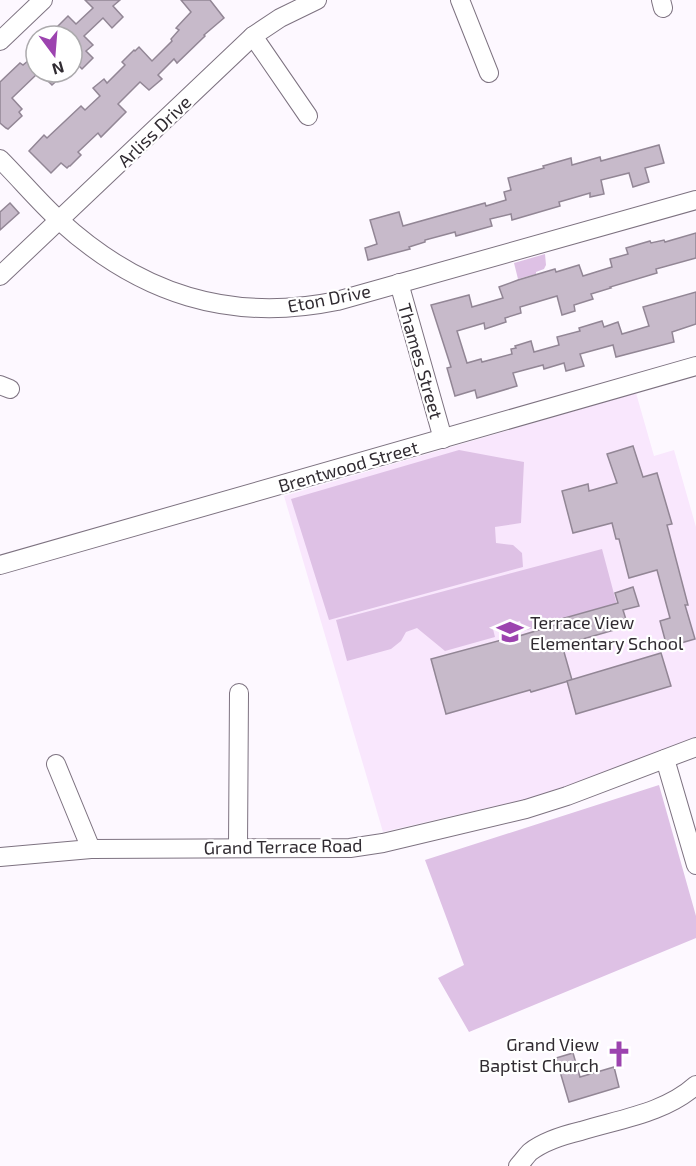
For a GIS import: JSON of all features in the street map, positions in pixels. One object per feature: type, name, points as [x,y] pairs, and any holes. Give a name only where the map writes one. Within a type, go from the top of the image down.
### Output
[{"type":"street","points":[[0,41],[43,0]]},
{"type":"street","name":"Arliss Drive","points":[[0,276],[253,36],[280,18],[317,0]]},
{"type":"street","points":[[460,0],[489,73]]},
{"type":"street","points":[[253,36],[308,116]]},
{"type":"street","name":"Eton Drive","points":[[0,159],[59,221],[97,252],[136,277],[186,297],[221,305],[265,308],[305,306],[337,301],[696,200]]},
{"type":"street","name":"Thames Street","points":[[399,283],[443,439]]},
{"type":"street","name":"Brentwood Street","points":[[0,565],[696,366]]},
{"type":"street","points":[[238,847],[239,693]]},
{"type":"street","name":"Grand Terrace Road","points":[[0,857],[91,849],[350,848],[383,843],[526,809],[567,796],[696,747]]},
{"type":"street","points":[[665,759],[696,865]]},
{"type":"street","points":[[56,764],[91,849]]},
{"type":"street","points":[[518,1166],[530,1152],[549,1142],[670,1103],[696,1085]]},
{"type":"shaded area","points":[[545,254],[544,269],[518,279],[514,263]]},
{"type":"shaded area","name":"Terrace View Elementary School","points":[[636,393],[654,456],[674,450],[696,527],[696,737],[551,792],[383,832],[284,496]]},
{"type":"shaded area","points":[[459,450],[524,462],[521,523],[495,527],[496,543],[513,545],[522,553],[523,567],[329,620],[291,499]]},
{"type":"shaded area","points":[[602,549],[617,605],[523,631],[520,621],[493,629],[495,637],[445,651],[417,628],[406,632],[401,641],[391,649],[347,661],[336,620]]},
{"type":"shaded area","points":[[659,785],[696,916],[696,938],[469,1032],[438,978],[464,965],[425,860]]},
{"type":"building","points":[[85,0],[120,0],[113,6],[123,17],[112,28],[103,18],[84,36],[84,24],[76,24],[93,8]]},
{"type":"building","points":[[181,0],[210,0],[224,18],[177,63],[174,59],[158,75],[162,79],[149,90],[140,82],[118,104],[126,112],[101,137],[98,133],[78,152],[81,155],[70,166],[67,168],[61,163],[51,173],[29,151],[44,135],[47,138],[81,106],[85,110],[100,96],[93,88],[104,79],[107,83],[125,65],[122,62],[134,50],[139,47],[152,61],[172,41],[171,39],[179,30],[176,28],[191,12]]},
{"type":"building","points":[[68,16],[76,24],[60,24]]},
{"type":"building","points":[[84,36],[93,45],[86,51],[93,58],[84,67]]},
{"type":"building","points":[[20,63],[23,65],[24,84],[27,84],[12,98],[22,109],[19,112],[22,116],[8,129],[0,123],[0,82]]},
{"type":"building","points":[[659,145],[664,163],[645,168],[649,182],[633,187],[629,173],[601,180],[604,194],[590,197],[590,193],[559,202],[560,206],[512,220],[511,214],[490,219],[492,226],[456,236],[455,232],[425,240],[425,242],[409,247],[410,249],[368,260],[365,248],[377,244],[370,220],[399,212],[403,226],[485,203],[486,206],[506,200],[504,192],[511,190],[508,178],[571,158],[572,165],[600,157],[601,161]]},
{"type":"building","points":[[10,203],[19,213],[0,230],[0,212]]},
{"type":"building","points":[[696,233],[696,258],[656,269],[657,273],[591,294],[593,299],[574,305],[575,311],[562,315],[557,296],[520,307],[521,313],[505,318],[506,322],[485,329],[484,323],[457,331],[467,363],[481,359],[482,362],[512,354],[511,349],[516,348],[515,346],[531,341],[534,352],[559,345],[557,337],[580,331],[579,328],[602,321],[604,327],[618,322],[622,334],[649,326],[643,307],[696,292],[696,324],[672,332],[674,342],[616,357],[613,345],[580,354],[584,366],[566,371],[564,363],[544,369],[543,365],[513,373],[517,386],[477,398],[475,390],[455,396],[447,368],[451,367],[431,305],[469,295],[472,307],[503,298],[499,287],[518,280],[555,269],[556,272],[579,265],[583,276],[612,267],[610,259],[628,254],[626,248],[650,241],[651,243],[664,240],[665,242]]},
{"type":"building","points":[[633,446],[643,477],[657,473],[672,524],[667,525],[695,639],[667,647],[660,621],[670,618],[657,570],[629,578],[619,539],[616,539],[612,523],[573,533],[562,491],[588,484],[589,491],[617,483],[607,454]]},
{"type":"building","points":[[633,587],[639,606],[623,610],[628,626],[562,645],[572,680],[446,714],[431,659],[562,623],[561,619],[618,603],[615,593]]},
{"type":"building","points":[[661,653],[671,686],[576,714],[567,681]]},
{"type":"building","points":[[573,1053],[580,1077],[614,1067],[619,1087],[569,1102],[556,1058]]},
{"type":"place","name":"Terrace View Elementary School","points":[[510,632]]},
{"type":"place","name":"Grand View Baptist Church","points":[[619,1054]]}]
